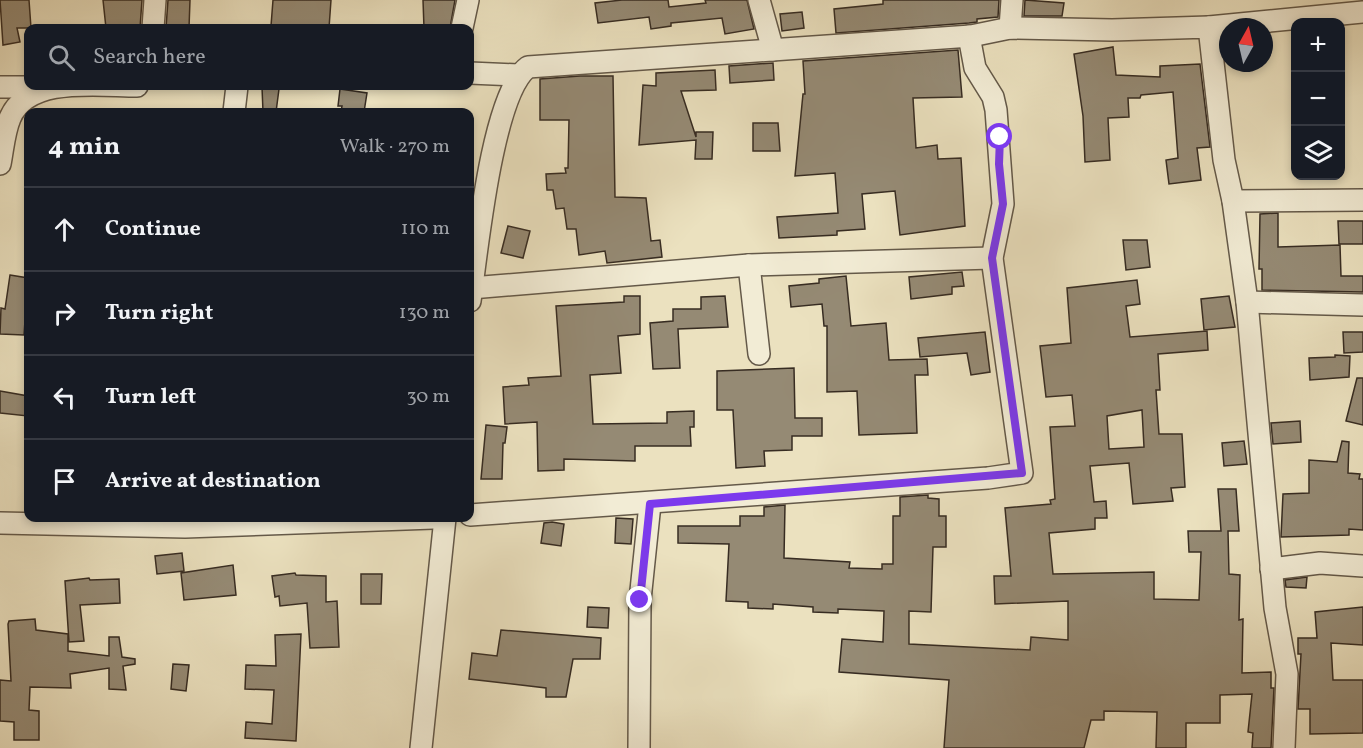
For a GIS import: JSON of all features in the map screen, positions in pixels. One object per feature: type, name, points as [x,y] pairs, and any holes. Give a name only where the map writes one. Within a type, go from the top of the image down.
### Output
[{"type":"street","points":[[153,24],[155,0]]},
{"type":"street","points":[[463,24],[468,0]]},
{"type":"street","points":[[759,0],[773,50]]},
{"type":"street","points":[[1010,28],[1012,0]]},
{"type":"street","points":[[474,270],[498,126],[518,75],[528,67],[969,36],[1010,28],[1112,30],[1209,27],[1363,12]]},
{"type":"street","points":[[1209,27],[1224,160],[1233,201],[1247,302],[1271,569],[1287,674],[1284,748]]},
{"type":"street","points":[[474,515],[650,504],[1022,473],[992,258],[1003,204],[999,164],[1000,137],[993,97],[975,68],[969,36]]},
{"type":"street","points":[[474,73],[518,75]]},
{"type":"street","points":[[0,87],[24,87]]},
{"type":"street","points":[[0,164],[10,117],[25,97],[41,90]]},
{"type":"street","points":[[234,108],[237,90]]},
{"type":"street","points":[[1233,201],[1363,200]]},
{"type":"street","points":[[474,294],[749,265],[992,258]]},
{"type":"street","points":[[749,265],[759,354]]},
{"type":"street","points":[[1247,302],[1363,305]]},
{"type":"street","points":[[639,748],[640,600],[650,504]]},
{"type":"street","points":[[0,523],[186,522]]},
{"type":"street","points":[[421,748],[445,522]]},
{"type":"street","points":[[1271,569],[1320,563],[1363,566]]},
{"type":"building","points":[[0,0],[29,0],[31,24],[24,24],[24,28],[17,28],[20,42],[3,45]]},
{"type":"building","points":[[103,0],[142,0],[140,24],[106,24]]},
{"type":"building","points":[[168,0],[190,0],[189,24],[166,24]]},
{"type":"building","points":[[273,0],[331,0],[329,24],[271,24]]},
{"type":"building","points":[[423,0],[455,0],[451,24],[424,24]]},
{"type":"building","points":[[622,0],[668,0],[669,7],[706,3],[705,0],[747,0],[754,29],[725,34],[722,18],[671,23],[671,26],[651,29],[649,17],[598,23],[595,3]]},
{"type":"building","points":[[883,0],[999,0],[998,17],[977,19],[977,22],[969,23],[836,33],[834,9],[883,4]]},
{"type":"building","points":[[1025,0],[1064,3],[1062,16],[1024,16]]},
{"type":"building","points":[[802,12],[804,28],[782,31],[780,14]]},
{"type":"building","points":[[1113,47],[1116,75],[1160,77],[1160,66],[1200,64],[1210,147],[1197,148],[1201,180],[1169,184],[1166,160],[1178,158],[1173,92],[1128,98],[1129,117],[1108,118],[1110,160],[1085,162],[1083,116],[1074,54]]},
{"type":"building","points":[[958,50],[962,97],[913,98],[916,148],[937,145],[938,159],[961,158],[965,226],[900,235],[895,191],[862,194],[865,229],[837,231],[837,235],[779,238],[777,217],[838,213],[835,173],[795,176],[803,94],[805,94],[803,61]]},
{"type":"building","points":[[773,63],[774,80],[730,83],[729,66]]},
{"type":"building","points":[[715,70],[716,90],[681,91],[696,137],[696,132],[713,132],[712,159],[695,159],[696,140],[639,145],[643,85],[656,86],[656,73]]},
{"type":"building","points":[[613,76],[615,197],[646,198],[651,241],[660,240],[662,257],[607,263],[605,251],[579,255],[576,229],[567,229],[564,208],[556,209],[553,190],[547,190],[546,174],[566,173],[565,168],[568,168],[569,120],[540,120],[540,79]]},
{"type":"building","points":[[262,90],[279,90],[277,108],[263,108]]},
{"type":"building","points":[[340,90],[367,93],[365,108],[338,106]]},
{"type":"building","points":[[753,123],[778,123],[780,151],[753,151]]},
{"type":"building","points":[[1278,213],[1278,247],[1340,245],[1341,276],[1363,276],[1363,292],[1262,290],[1262,269],[1259,269],[1260,214]]},
{"type":"building","points":[[1338,221],[1363,221],[1363,244],[1339,244]]},
{"type":"building","points":[[508,226],[530,231],[523,258],[501,253]]},
{"type":"building","points":[[1123,240],[1147,240],[1150,267],[1126,270]]},
{"type":"building","points":[[962,272],[964,286],[952,287],[952,294],[911,299],[909,277]]},
{"type":"building","points":[[10,275],[24,277],[24,335],[0,334],[1,308],[5,309]]},
{"type":"building","points":[[846,276],[851,326],[886,323],[889,360],[927,359],[928,375],[915,375],[917,433],[859,435],[857,391],[827,392],[827,326],[824,326],[822,304],[791,307],[789,286],[819,283],[819,279]]},
{"type":"building","points":[[1137,280],[1140,304],[1126,306],[1130,337],[1207,331],[1208,350],[1158,354],[1160,390],[1156,390],[1159,434],[1182,434],[1185,487],[1171,488],[1173,501],[1133,504],[1129,463],[1090,466],[1094,502],[1106,501],[1107,518],[1095,518],[1095,529],[1049,533],[1053,574],[1154,572],[1154,599],[1199,600],[1201,552],[1189,552],[1188,531],[1221,531],[1218,489],[1236,489],[1239,531],[1228,531],[1229,574],[1240,575],[1239,620],[1243,619],[1242,673],[1271,672],[1271,688],[1274,688],[1271,748],[1252,748],[1253,733],[1248,732],[1252,694],[1220,695],[1220,723],[1186,723],[1186,748],[1156,748],[1157,712],[1104,711],[1104,720],[1091,720],[1084,748],[944,748],[949,680],[839,672],[842,639],[883,642],[884,611],[838,609],[838,613],[813,612],[813,607],[773,604],[773,609],[748,608],[748,602],[726,601],[729,544],[678,543],[678,526],[740,526],[740,516],[764,516],[764,507],[785,505],[784,558],[850,562],[849,568],[882,569],[882,564],[893,564],[893,516],[900,516],[900,497],[928,495],[928,498],[939,499],[939,516],[946,516],[946,547],[933,547],[931,612],[909,611],[909,644],[1030,650],[1031,637],[1068,640],[1068,601],[995,604],[994,576],[1011,576],[1005,508],[1051,504],[1050,500],[1055,499],[1050,427],[1075,426],[1072,395],[1046,397],[1040,346],[1071,343],[1067,288]],"holes":[[[1142,410],[1144,447],[1109,449],[1107,416]]]},
{"type":"building","points":[[624,296],[640,296],[640,334],[618,336],[621,373],[590,375],[593,424],[667,423],[667,412],[694,411],[694,427],[690,427],[691,446],[635,446],[635,461],[564,459],[564,470],[538,471],[537,422],[505,424],[503,387],[529,385],[528,378],[561,376],[556,306],[624,302]]},
{"type":"building","points":[[725,296],[728,327],[678,329],[680,368],[653,369],[650,323],[673,321],[673,309],[701,309],[701,297]]},
{"type":"building","points":[[1229,296],[1235,327],[1204,330],[1201,299]]},
{"type":"building","points":[[985,332],[990,372],[971,375],[967,353],[920,357],[918,338]]},
{"type":"building","points":[[1343,332],[1363,332],[1363,352],[1344,353]]},
{"type":"building","points":[[1335,355],[1350,356],[1349,377],[1310,380],[1309,358],[1335,357]]},
{"type":"building","points":[[794,368],[795,418],[822,418],[822,436],[792,436],[792,450],[764,451],[765,466],[736,468],[733,410],[717,410],[717,371]]},
{"type":"building","points":[[1357,378],[1363,378],[1363,425],[1346,421]]},
{"type":"building","points":[[0,391],[24,395],[24,416],[0,413]]},
{"type":"building","points":[[1300,421],[1301,442],[1273,444],[1271,423]]},
{"type":"building","points":[[486,425],[507,427],[505,443],[503,443],[502,479],[481,479]]},
{"type":"building","points":[[1244,441],[1247,464],[1224,466],[1222,443]]},
{"type":"building","points":[[1342,441],[1349,442],[1348,473],[1360,474],[1359,479],[1363,479],[1363,530],[1349,529],[1349,535],[1281,537],[1283,494],[1309,493],[1309,460],[1337,462]]},
{"type":"building","points":[[616,518],[633,519],[631,544],[615,543]]},
{"type":"building","points":[[544,523],[564,524],[561,546],[541,543]]},
{"type":"building","points":[[182,553],[184,571],[157,574],[155,556]]},
{"type":"building","points":[[233,565],[236,595],[184,600],[181,573]]},
{"type":"building","points":[[295,573],[296,575],[326,576],[326,602],[337,601],[339,647],[310,648],[307,603],[280,606],[279,596],[275,597],[272,576]]},
{"type":"building","points":[[361,574],[382,574],[381,604],[361,604]]},
{"type":"building","points":[[1307,577],[1306,588],[1286,587],[1285,580]]},
{"type":"building","points":[[89,578],[90,580],[119,579],[120,603],[80,605],[84,641],[69,642],[65,581]]},
{"type":"building","points":[[588,607],[609,608],[608,628],[587,627]]},
{"type":"building","points":[[1363,607],[1363,645],[1331,643],[1333,680],[1363,680],[1363,733],[1310,734],[1310,709],[1298,709],[1301,654],[1298,654],[1298,638],[1317,638],[1315,612]]},
{"type":"building","points":[[35,619],[36,630],[68,634],[68,651],[109,656],[109,637],[119,637],[122,657],[135,659],[135,664],[123,666],[126,690],[109,689],[109,668],[70,674],[71,688],[30,687],[29,710],[39,711],[39,740],[14,740],[14,722],[0,721],[0,680],[11,681],[8,624],[9,621]]},
{"type":"building","points":[[501,630],[601,638],[600,659],[573,659],[566,697],[546,697],[546,688],[469,679],[472,653],[497,656]]},
{"type":"building","points":[[301,634],[296,741],[245,738],[246,722],[272,724],[274,690],[245,689],[246,665],[276,666],[275,635]]},
{"type":"building","points":[[173,664],[189,665],[186,691],[171,689]]},
{"type":"route","points":[[640,600],[650,504],[988,478],[1022,473],[992,258],[1003,204],[999,180],[1000,137]]}]
